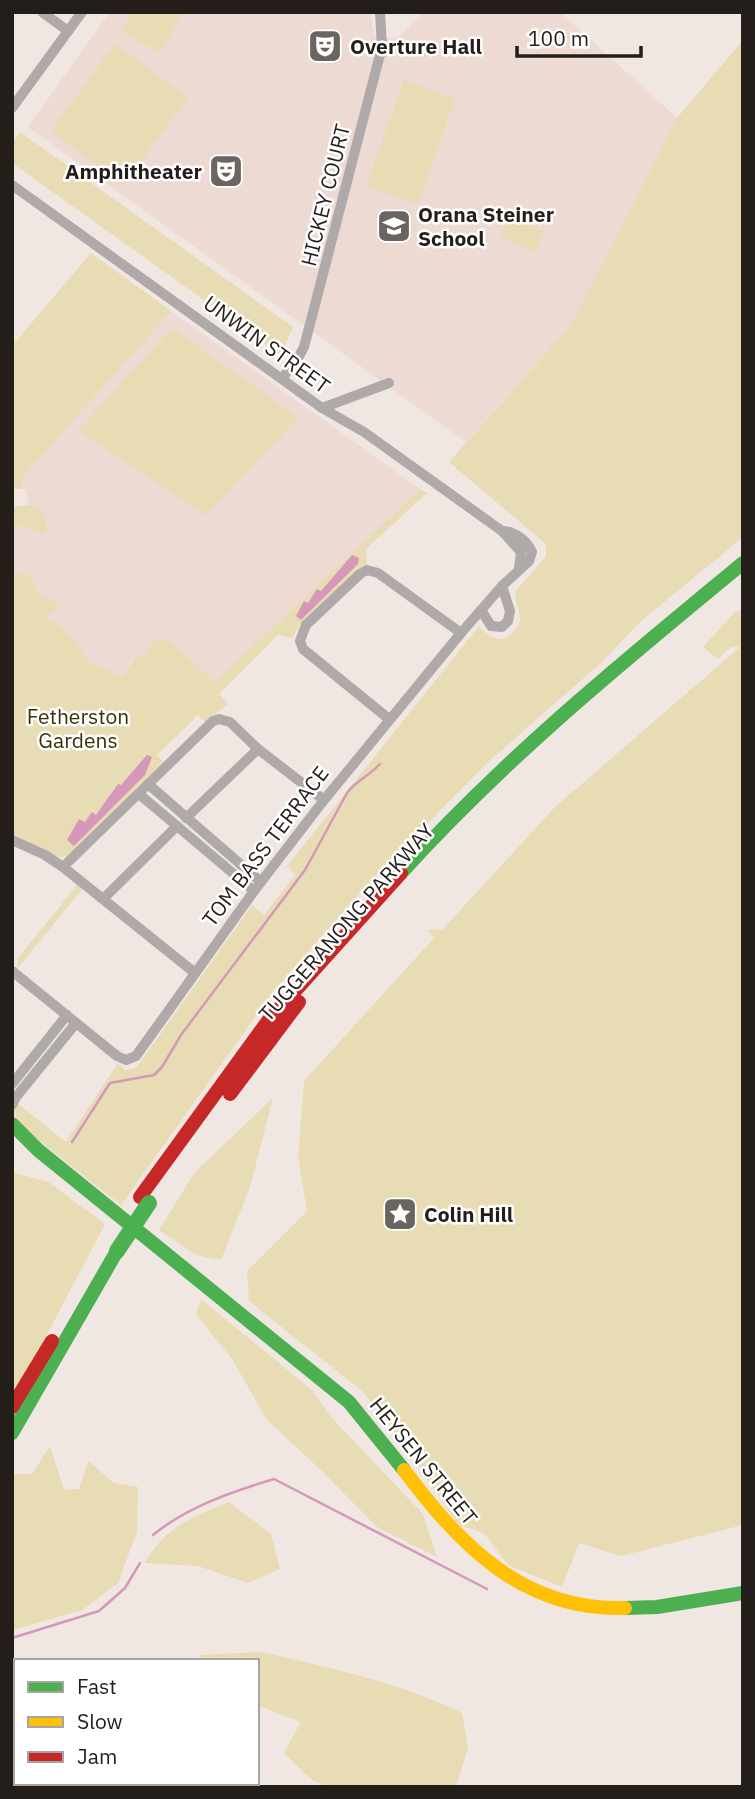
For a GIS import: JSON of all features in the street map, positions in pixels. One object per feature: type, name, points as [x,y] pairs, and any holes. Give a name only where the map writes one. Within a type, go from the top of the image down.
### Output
[{"type":"main road","name":"TUGGERANONG PARKWAY","points":[[12,1407],[113,1248],[268,1021],[447,822],[587,691],[743,563]]},
{"type":"main road","name":"TUGGERANONG PARKWAY","points":[[145,1200],[304,995],[458,827],[597,697],[743,576]]},
{"type":"main road","name":"HEYSEN STREET","points":[[12,1124],[38,1150],[349,1402],[380,1436],[454,1534],[495,1570],[553,1599],[595,1608],[651,1608],[739,1597]]},
{"type":"main road","name":"HEYSEN STREET","points":[[12,1140],[38,1150]]},
{"type":"main road","name":"TUGGERANONG PARKWAY","points":[[12,1433],[113,1248]]},
{"type":"street","points":[[42,12],[68,31]]},
{"type":"street","points":[[12,108],[82,12]]},
{"type":"street","name":"HICKEY COURT","points":[[282,378],[296,362],[304,347],[320,291],[382,47],[382,13]]},
{"type":"street","name":"UNWIN STREET","points":[[12,185],[322,408],[363,432],[502,531],[510,532],[523,540],[532,552],[529,561],[519,568]]},
{"type":"street","points":[[322,408],[389,383]]},
{"type":"street","name":"TOM BASS TERRACE","points":[[76,1023],[117,1056],[126,1060],[139,1053],[254,891],[324,800],[388,719],[519,568]]},
{"type":"street","points":[[388,719],[303,649],[300,641],[306,625],[367,570],[378,573],[461,633]]},
{"type":"street","points":[[481,610],[491,626],[502,627],[508,621],[510,611],[502,586]]},
{"type":"street","points":[[63,867],[213,721],[219,719],[230,722],[258,749],[324,800]]},
{"type":"street","points":[[186,818],[258,749]]},
{"type":"street","points":[[148,784],[261,882]]},
{"type":"street","points":[[139,794],[254,891]]},
{"type":"street","points":[[103,899],[177,826]]},
{"type":"street","points":[[12,840],[46,855],[63,867],[195,973]]},
{"type":"street","points":[[12,971],[76,1023],[12,1105]]},
{"type":"street","points":[[12,1084],[67,1016]]},
{"type":"shaded area","name":"Orana Steiner School","points":[[110,12],[370,12],[375,37],[398,38],[423,12],[560,12],[677,118],[571,325],[466,442],[28,127]]},
{"type":"shaded area","points":[[171,311],[420,489],[215,683],[144,656],[135,656],[123,677],[88,661],[74,639],[46,619],[59,603],[37,592],[32,579],[12,575],[12,528],[17,526],[43,534],[36,506],[29,505],[22,478]]},
{"type":"shaded area","points":[[352,555],[359,558],[358,564],[301,620],[296,616],[304,601],[308,603],[317,589],[321,591]]},
{"type":"shaded area","points":[[147,755],[152,757],[145,775],[74,846],[67,840],[79,819],[85,822],[92,812],[96,815],[118,784],[121,785]]},
{"type":"green space","points":[[132,12],[182,13],[160,53],[122,31]]},
{"type":"green space","points":[[743,40],[743,537],[640,622],[603,661],[488,762],[369,883],[275,989],[121,1205],[20,1125],[14,1112],[17,1103],[66,1142],[118,1063],[125,1070],[137,1067],[252,905],[264,915],[295,875],[287,866],[479,626],[498,639],[507,637],[517,628],[520,620],[515,592],[546,556],[546,544],[449,462],[571,325],[677,118]]},
{"type":"green space","points":[[115,44],[188,98],[123,185],[51,131]]},
{"type":"green space","points":[[404,80],[455,99],[418,204],[366,186]]},
{"type":"green space","points":[[20,132],[293,327],[281,355],[12,163],[12,144]]},
{"type":"green space","points":[[510,216],[544,231],[535,253],[501,236]]},
{"type":"green space","points":[[91,253],[171,311],[22,478],[24,489],[12,489],[12,346]]},
{"type":"green space","points":[[172,328],[298,418],[206,515],[78,431]]},
{"type":"green space","name":"Fetherston Gardens","points":[[420,489],[427,493],[366,549],[367,564],[299,626],[292,638],[278,635],[219,694],[228,704],[205,722],[198,715],[157,755],[163,762],[68,856],[58,857],[12,836],[12,575],[26,573],[32,579],[37,592],[60,604],[46,619],[58,624],[74,639],[88,661],[123,677],[136,656],[145,656],[153,641],[168,640],[215,682]]},
{"type":"green space","points":[[29,505],[40,510],[45,516],[47,528],[43,534],[17,526],[12,528],[12,507]]},
{"type":"green space","points":[[743,610],[743,1525],[621,1556],[579,1543],[562,1587],[508,1565],[484,1533],[458,1525],[402,1441],[362,1391],[249,1301],[247,1271],[307,1211],[298,1156],[304,1081],[434,938],[427,930],[443,929],[554,808],[740,647],[731,647],[718,659],[703,647],[735,612]]},
{"type":"green space","points":[[78,884],[83,888],[16,970],[18,958]]},
{"type":"green space","points":[[273,1098],[250,1187],[221,1260],[196,1255],[159,1230],[195,1172]]},
{"type":"green space","points":[[12,1172],[48,1182],[105,1224],[12,1401]]},
{"type":"green space","points":[[201,1299],[313,1391],[330,1416],[423,1514],[437,1557],[377,1527],[267,1420],[232,1359],[196,1314]]},
{"type":"green space","points":[[50,1446],[64,1490],[79,1489],[88,1461],[114,1483],[138,1487],[137,1531],[118,1583],[82,1610],[12,1630],[12,1474],[32,1474]]},
{"type":"green space","points":[[229,1502],[271,1534],[280,1569],[248,1583],[198,1566],[145,1563],[170,1532],[192,1518]]},
{"type":"green space","points":[[262,1652],[389,1684],[462,1713],[468,1747],[456,1787],[327,1787],[311,1779],[284,1753],[301,1722],[259,1706],[259,1659],[200,1659],[199,1655]]},
{"type":"waterway","points":[[72,1142],[110,1083],[154,1075],[162,1067],[181,1035],[305,870],[347,793],[380,764]]},
{"type":"waterway","points":[[153,1535],[195,1508],[274,1479],[487,1589]]},
{"type":"waterway","points":[[12,1638],[99,1611],[125,1588],[140,1563]]},
{"type":"traffic: fast","points":[[401,873],[524,750],[743,563]]},
{"type":"traffic: fast","points":[[12,1124],[38,1150],[349,1402],[404,1470]]},
{"type":"traffic: fast","points":[[117,1251],[149,1203]]},
{"type":"traffic: fast","points":[[12,1433],[117,1251]]},
{"type":"traffic: fast","points":[[625,1608],[657,1607],[743,1593]]},
{"type":"traffic: slow","points":[[404,1470],[448,1524],[497,1568],[525,1585],[555,1598],[589,1606],[625,1608]]},
{"type":"traffic: jam","points":[[140,1197],[268,1021],[401,873]]},
{"type":"traffic: jam","points":[[230,1094],[299,1002]]},
{"type":"traffic: jam","points":[[12,1407],[52,1341]]},
{"type":"place","name":"Overture Hall","points":[[325,46]]},
{"type":"place","name":"Amphitheater","points":[[226,171]]},
{"type":"place","name":"Orana Steiner School","points":[[394,226]]},
{"type":"place","name":"Colin Hill","points":[[400,1214]]}]
